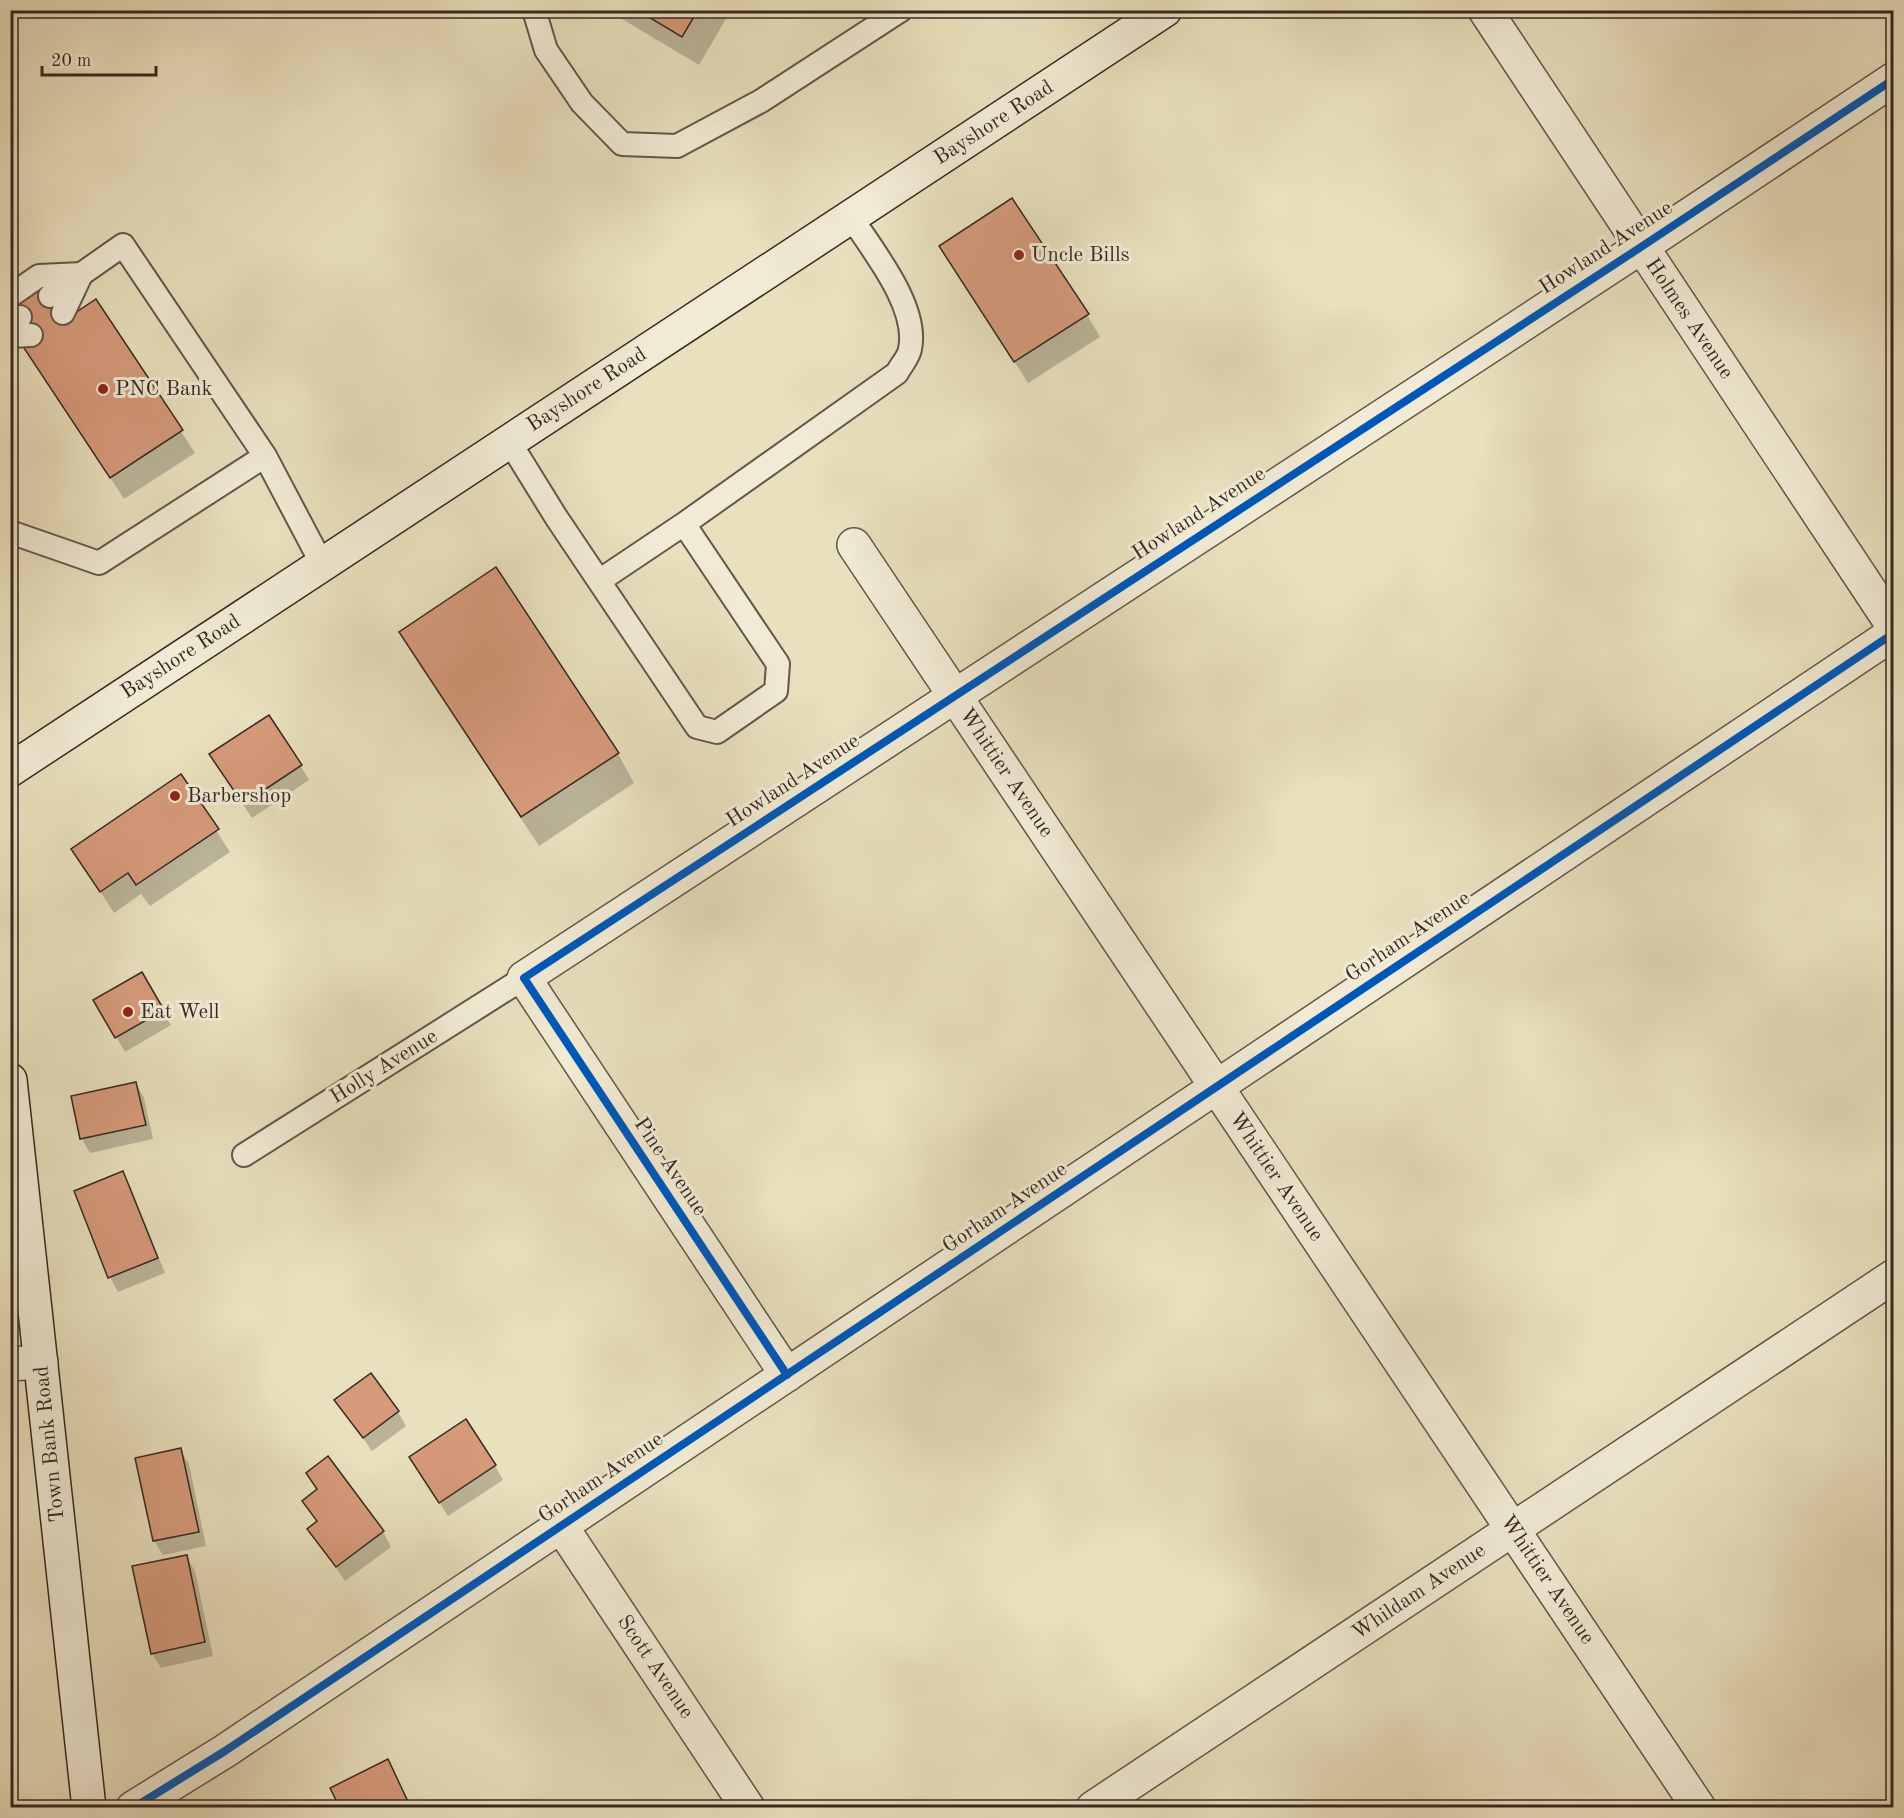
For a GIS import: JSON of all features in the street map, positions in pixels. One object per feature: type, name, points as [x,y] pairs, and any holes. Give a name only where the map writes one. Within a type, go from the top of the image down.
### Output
[{"type":"street","name":"Bayshore Road","points":[[10,770],[1165,10]]},
{"type":"street","name":"Holmes Avenue","points":[[1485,10],[1893,627]]},
{"type":"street","name":"Howland Avenue","points":[[524,978],[1893,80]]},
{"type":"street","name":"Whittier Avenue","points":[[854,545],[1699,1808]]},
{"type":"street","name":"Gorham Avenue","points":[[133,1808],[225,1751],[1893,633]]},
{"type":"street","name":"Pine Avenue","points":[[524,978],[787,1375]]},
{"type":"street","name":"Town Bank Road","points":[[10,1080],[26,1363],[89,1808]]},
{"type":"street","name":"Whildam Avenue","points":[[1093,1808],[1893,1276]]},
{"type":"street","name":"Scott Avenue","points":[[561,1526],[748,1808]]},
{"type":"lane","points":[[534,10],[546,50],[582,103],[622,144],[676,146],[761,100],[901,10]]},
{"type":"lane","points":[[599,581],[684,524],[897,373],[910,351],[912,327],[901,296],[851,217]]},
{"type":"lane","points":[[57,305],[82,274],[123,245],[265,456],[322,564]]},
{"type":"lane","points":[[10,296],[39,276],[82,274]]},
{"type":"lane","points":[[509,441],[697,727],[717,732],[776,691],[778,664],[684,524]]},
{"type":"lane","points":[[12,532],[99,563],[265,456]]},
{"type":"lane","name":"Holly Avenue","points":[[244,1155],[524,978]]},
{"type":"building","points":[[637,10],[698,10],[682,37]]},
{"type":"building","points":[[1012,198],[1089,314],[1014,362],[939,246]]},
{"type":"building","points":[[41,287],[63,321],[96,299],[183,430],[110,478],[24,348],[30,343],[10,314],[10,307]]},
{"type":"building","points":[[496,567],[619,753],[521,817],[399,632]]},
{"type":"building","points":[[269,715],[302,765],[243,804],[209,754]]},
{"type":"building","points":[[181,774],[219,829],[136,885],[128,873],[100,892],[71,849]]},
{"type":"building","points":[[142,972],[164,1010],[115,1038],[93,1000]]},
{"type":"building","points":[[136,1082],[146,1125],[80,1139],[71,1096]]},
{"type":"building","points":[[123,1171],[158,1258],[108,1278],[74,1191]]},
{"type":"building","points":[[371,1373],[399,1411],[363,1438],[334,1400]]},
{"type":"building","points":[[466,1419],[496,1465],[439,1503],[409,1457]]},
{"type":"building","points":[[181,1448],[199,1532],[153,1541],[135,1458]]},
{"type":"building","points":[[328,1456],[384,1531],[336,1567],[307,1529],[317,1521],[302,1501],[317,1489],[306,1473]]},
{"type":"building","points":[[187,1555],[205,1642],[151,1654],[132,1566]]},
{"type":"building","points":[[388,1759],[411,1808],[340,1808],[330,1788]]},
{"type":"cycle path","points":[[787,1375],[524,978],[1894,79]]},
{"type":"cycle path","points":[[133,1808],[225,1751],[1894,633]]},
{"type":"place","name":"Uncle Bills","points":[[1019,255]]},
{"type":"place","name":"PNC Bank","points":[[103,389]]},
{"type":"place","name":"Barbershop","points":[[175,796]]},
{"type":"place","name":"Eat Well","points":[[128,1012]]}]
